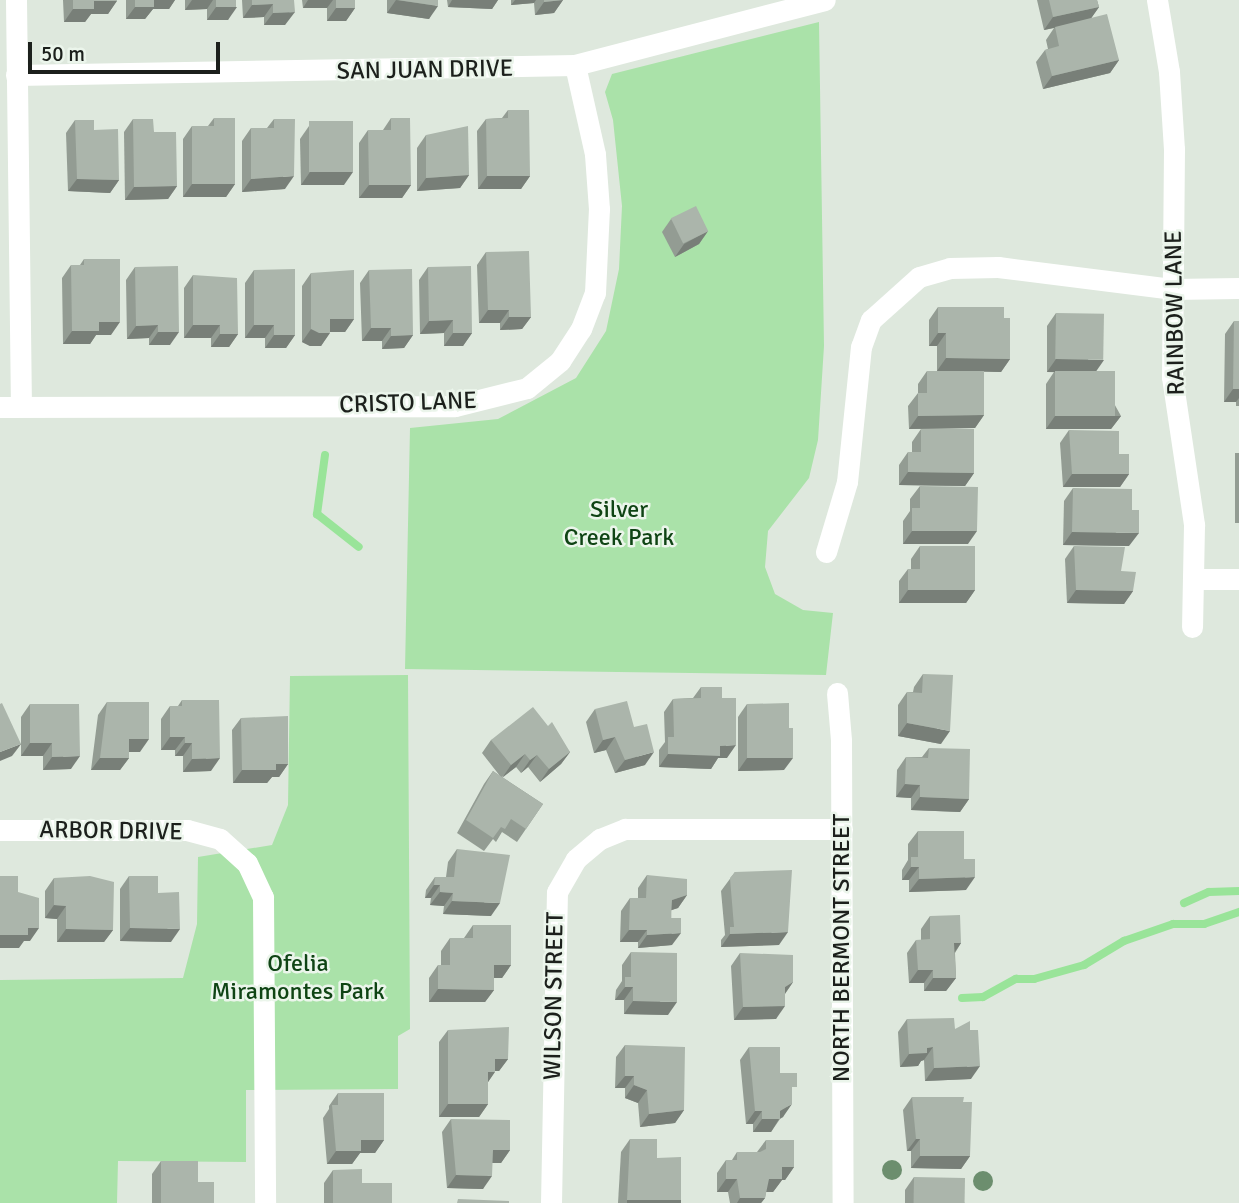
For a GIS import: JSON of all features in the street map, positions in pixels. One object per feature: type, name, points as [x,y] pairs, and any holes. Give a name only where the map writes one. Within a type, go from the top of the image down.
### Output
[{"type":"street","points":[[11,407],[9,254],[16,0]]},
{"type":"street","name":"SAN JUAN DRIVE","points":[[16,75],[575,65],[824,0]]},
{"type":"street","name":"RAINBOW LANE","points":[[1157,0],[1169,72],[1174,149],[1172,377],[1194,525],[1192,627]]},
{"type":"street","name":"CRISTO LANE","points":[[11,407],[455,406],[527,388],[561,361],[581,329],[594,293],[599,208],[594,154],[575,65]]},
{"type":"street","points":[[826,552],[847,482],[861,347],[871,320],[894,296],[919,278],[950,268],[974,267],[1172,289],[1239,288]]},
{"type":"street","points":[[1193,579],[1239,579]]},
{"type":"street","name":"NORTH BERMONT STREET","points":[[837,693],[842,829],[843,1203]]},
{"type":"street","name":"WILSON STREET","points":[[551,1203],[557,892],[576,859],[600,839],[625,829],[842,829]]},
{"type":"street","name":"ARBOR DRIVE","points":[[0,830],[187,830],[220,839],[247,863],[263,897],[265,1203]]},
{"type":"green space","name":"Silver Creek Park","points":[[819,22],[824,346],[818,440],[809,478],[768,531],[765,567],[775,594],[803,610],[833,613],[826,675],[405,669],[410,428],[498,419],[576,378],[606,331],[619,269],[622,206],[613,120],[605,92],[612,74]]},
{"type":"green space","name":"Ofelia Miramontes Park","points":[[408,675],[410,1029],[398,1036],[398,1089],[246,1090],[246,1162],[118,1161],[117,1203],[0,1203],[0,980],[183,978],[197,924],[198,857],[272,845],[288,805],[290,676]]},
{"type":"building","points":[[73,0],[117,1],[94,1],[94,9],[73,9]]},
{"type":"building","points":[[135,0],[154,0],[154,7],[135,7]]},
{"type":"building","points":[[216,0],[236,0],[236,7],[216,7]]},
{"type":"building","points":[[252,0],[294,0],[295,12],[273,13],[273,4],[252,5]]},
{"type":"building","points":[[336,0],[355,0],[355,8],[336,8]]},
{"type":"building","points":[[398,0],[438,0],[438,6]]},
{"type":"building","points":[[1049,0],[1097,0],[1099,7],[1053,17]]},
{"type":"building","points":[[1107,14],[1119,60],[1052,76],[1045,50],[1059,46],[1055,27]]},
{"type":"building","points":[[508,110],[529,110],[530,176],[487,176],[486,119],[508,118]]},
{"type":"building","points":[[214,118],[235,118],[235,184],[192,184],[192,126],[214,126]]},
{"type":"building","points":[[391,118],[410,118],[411,185],[369,185],[368,130],[391,130]]},
{"type":"building","points":[[133,119],[153,119],[154,132],[176,132],[177,186],[134,187]]},
{"type":"building","points":[[274,119],[295,119],[294,176],[251,179],[251,128],[274,128]]},
{"type":"building","points":[[75,120],[94,120],[94,130],[118,129],[119,180],[77,179]]},
{"type":"building","points":[[309,121],[353,121],[353,172],[309,172]]},
{"type":"building","points":[[468,126],[469,175],[426,178],[426,135]]},
{"type":"building","points":[[696,206],[708,231],[683,243],[671,218]]},
{"type":"building","points":[[529,251],[531,317],[509,317],[509,310],[488,310],[486,252]]},
{"type":"building","points":[[84,259],[120,259],[120,322],[99,322],[99,331],[72,331],[71,265],[84,265]]},
{"type":"building","points":[[178,266],[179,332],[158,332],[158,325],[136,326],[135,267]]},
{"type":"building","points":[[471,266],[472,333],[453,333],[453,320],[429,321],[428,267]]},
{"type":"building","points":[[295,269],[295,335],[274,335],[274,325],[254,325],[254,270]]},
{"type":"building","points":[[412,269],[413,335],[391,336],[391,328],[371,328],[369,270]]},
{"type":"building","points":[[354,270],[354,319],[330,319],[330,333],[319,333],[311,329],[311,273]]},
{"type":"building","points":[[193,275],[237,278],[238,334],[220,334],[220,325],[193,325]]},
{"type":"building","points":[[938,307],[1004,307],[1004,318],[1010,318],[1010,359],[946,358],[946,333],[938,333]]},
{"type":"building","points":[[1056,313],[1104,314],[1103,360],[1055,359]]},
{"type":"building","points":[[1234,321],[1239,321],[1239,389],[1233,389]]},
{"type":"building","points":[[927,371],[984,371],[984,415],[918,416],[918,393],[927,393]]},
{"type":"building","points":[[1055,371],[1115,371],[1115,416],[1055,416]]},
{"type":"building","points":[[921,429],[974,429],[974,473],[908,472],[908,452],[921,452]]},
{"type":"building","points":[[1069,430],[1119,431],[1119,454],[1129,454],[1129,474],[1072,474]]},
{"type":"building","points":[[920,486],[978,487],[977,531],[912,531],[912,508],[920,508]]},
{"type":"building","points":[[1073,488],[1132,489],[1132,510],[1139,510],[1139,533],[1072,532]]},
{"type":"building","points":[[920,546],[975,546],[975,590],[908,590],[908,569],[920,569]]},
{"type":"building","points":[[1074,546],[1125,547],[1121,571],[1136,572],[1133,591],[1076,590]]},
{"type":"building","points":[[923,674],[953,675],[950,731],[907,723],[907,692],[922,693]]},
{"type":"building","points":[[701,687],[722,687],[722,698],[736,698],[736,745],[720,746],[720,756],[668,754],[668,737],[674,737],[673,699],[701,698]]},
{"type":"building","points":[[182,700],[219,700],[220,758],[192,759],[192,743],[185,743],[185,737],[170,737],[170,706],[182,706]]},
{"type":"building","points":[[627,701],[634,727],[647,724],[654,752],[625,760],[615,737],[603,740],[595,709]]},
{"type":"building","points":[[107,702],[149,702],[149,739],[129,739],[129,758],[100,758]]},
{"type":"building","points":[[2,703],[21,744],[0,752],[0,704]]},
{"type":"building","points":[[789,703],[789,728],[793,728],[793,758],[747,758],[747,704]]},
{"type":"building","points":[[30,704],[79,704],[80,756],[52,757],[52,743],[30,743]]},
{"type":"building","points":[[533,707],[548,726],[552,722],[570,752],[549,769],[537,755],[530,760],[525,754],[511,765],[491,740]]},
{"type":"building","points":[[288,716],[288,764],[276,764],[276,770],[242,770],[241,718]]},
{"type":"building","points":[[929,748],[970,749],[969,799],[920,797],[920,785],[905,784],[906,757],[928,758]]},
{"type":"building","points":[[493,771],[543,804],[526,829],[511,819],[505,829],[501,827],[493,838],[466,820]]},
{"type":"building","points":[[918,831],[964,831],[964,859],[975,859],[975,877],[919,879],[919,867],[911,867],[911,857],[918,857]]},
{"type":"building","points":[[457,849],[510,855],[500,903],[452,901],[453,893],[440,892],[440,885],[434,885],[435,877],[454,877]]},
{"type":"building","points":[[792,870],[788,932],[730,934],[730,927],[734,927],[730,878],[735,872]]},
{"type":"building","points":[[647,875],[687,879],[687,895],[672,900],[671,918],[681,918],[681,933],[647,935],[647,930],[629,930],[630,898],[646,898]]},
{"type":"building","points":[[0,876],[18,876],[18,892],[39,898],[39,928],[28,928],[28,935],[0,935]]},
{"type":"building","points":[[90,876],[114,882],[113,930],[66,929],[66,906],[54,905],[54,878]]},
{"type":"building","points":[[129,876],[158,876],[158,893],[179,892],[180,929],[130,928]]},
{"type":"building","points":[[960,915],[961,943],[954,943],[956,978],[933,978],[933,970],[918,970],[916,940],[930,939],[930,916]]},
{"type":"building","points":[[473,925],[511,925],[511,965],[494,965],[494,990],[438,989],[438,965],[450,965],[450,938],[473,938]]},
{"type":"building","points":[[631,952],[677,953],[677,1002],[633,1001],[633,987],[625,987],[625,977],[631,977]]},
{"type":"building","points":[[740,953],[793,955],[793,982],[785,987],[785,1006],[743,1007]]},
{"type":"building","points":[[954,1018],[955,1029],[970,1021],[970,1030],[978,1030],[980,1066],[934,1068],[933,1047],[927,1048],[927,1053],[909,1054],[907,1019]]},
{"type":"building","points":[[509,1027],[508,1059],[495,1059],[495,1072],[488,1072],[488,1104],[448,1104],[448,1030]]},
{"type":"building","points":[[625,1045],[685,1047],[684,1110],[649,1114],[647,1090],[634,1085],[634,1076],[625,1076]]},
{"type":"building","points":[[749,1047],[780,1047],[780,1073],[797,1073],[797,1087],[792,1087],[792,1104],[780,1111],[780,1119],[762,1119],[762,1111],[755,1111]]},
{"type":"building","points":[[338,1093],[384,1093],[384,1140],[361,1140],[361,1151],[336,1151],[332,1105],[338,1105]]},
{"type":"building","points":[[912,1097],[964,1097],[963,1102],[972,1102],[970,1156],[920,1156],[920,1139],[916,1139]]},
{"type":"building","points":[[451,1119],[510,1120],[510,1150],[493,1150],[492,1176],[456,1175]]},
{"type":"building","points":[[630,1139],[657,1139],[657,1158],[681,1157],[681,1200],[627,1200]]},
{"type":"building","points":[[766,1140],[794,1140],[794,1167],[782,1167],[782,1179],[769,1179],[765,1198],[740,1198],[737,1179],[726,1179],[726,1160],[737,1160],[737,1152],[760,1152],[766,1149]]},
{"type":"building","points":[[161,1161],[198,1161],[198,1182],[214,1182],[214,1203],[161,1203]]},
{"type":"building","points":[[362,1169],[362,1183],[392,1183],[392,1203],[333,1203],[333,1170]]},
{"type":"building","points":[[914,1177],[965,1178],[965,1203],[914,1203]]},
{"type":"building","points":[[458,1199],[509,1201],[509,1203],[457,1203]]},
{"type":"waterway","points":[[325,455],[317,514],[359,547]]},
{"type":"waterway","points":[[1184,903],[1209,892],[1239,891]]},
{"type":"waterway","points":[[962,998],[983,997],[1016,979],[1034,979],[1084,965],[1124,941],[1173,924],[1204,924],[1239,912]]}]
